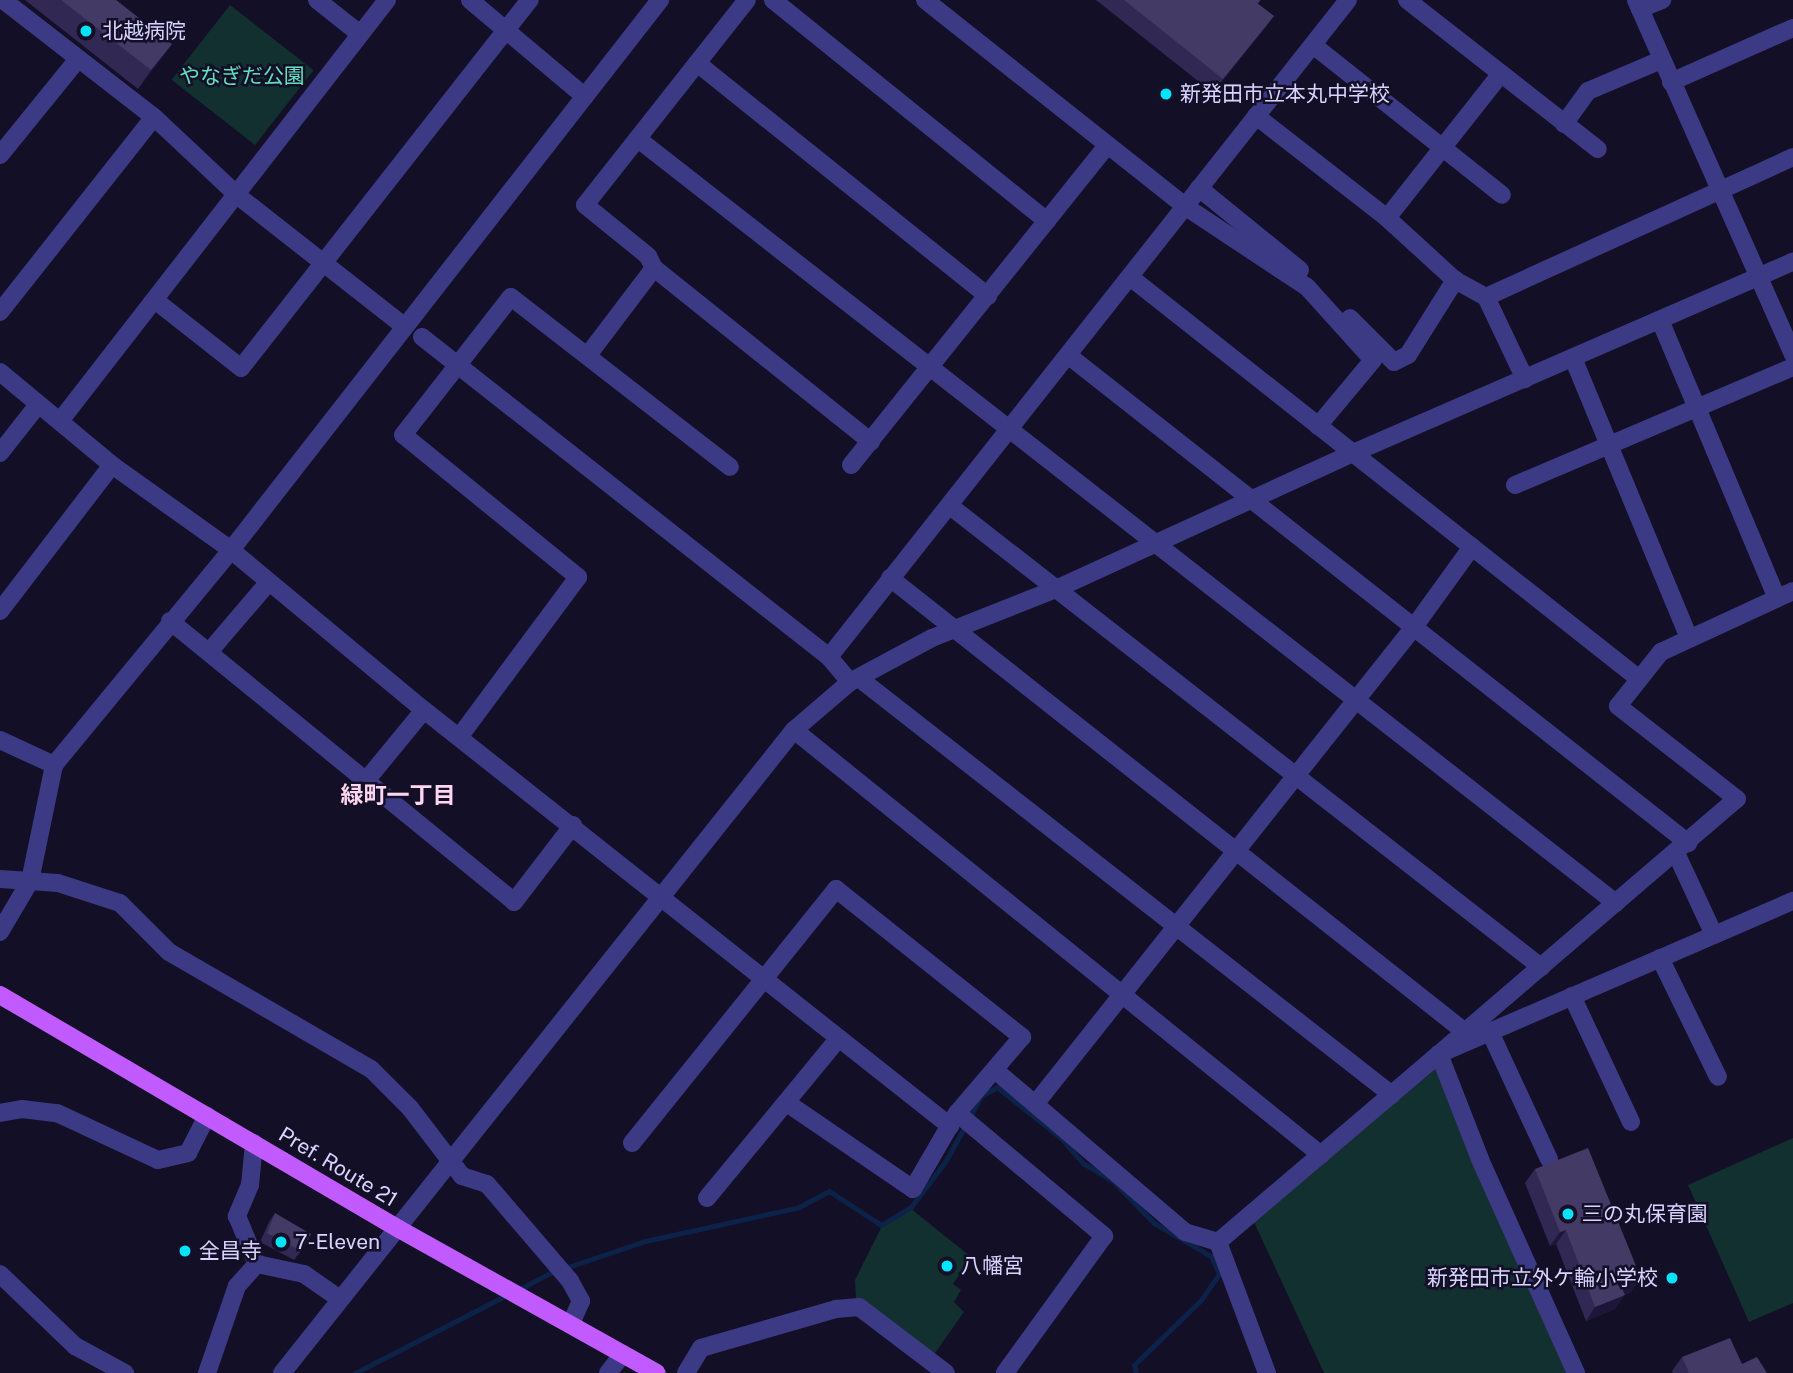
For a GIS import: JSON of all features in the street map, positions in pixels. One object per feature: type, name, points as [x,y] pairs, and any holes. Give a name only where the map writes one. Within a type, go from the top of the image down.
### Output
[{"type":"main road","name":"Pref. Route 21","points":[[0,995],[399,1230],[572,1323],[657,1373]]},
{"type":"street","points":[[3,0],[154,117],[238,196],[404,326]]},
{"type":"street","points":[[317,0],[360,34]]},
{"type":"street","points":[[60,421],[238,196],[387,0]]},
{"type":"street","points":[[470,0],[504,33],[584,96]]},
{"type":"street","points":[[156,301],[241,368],[530,0]]},
{"type":"street","points":[[0,932],[30,881],[54,765],[231,550],[660,0]]},
{"type":"street","points":[[747,0],[585,205],[648,256],[654,268],[871,442]]},
{"type":"street","points":[[772,0],[1047,221]]},
{"type":"street","points":[[925,0],[1186,207],[1307,287],[1373,360],[1318,426]]},
{"type":"street","points":[[829,657],[890,578],[1010,433],[1348,0]]},
{"type":"street","points":[[1407,0],[1598,149]]},
{"type":"street","points":[[1662,0],[1638,5],[1793,355]]},
{"type":"street","points":[[1671,82],[1793,28]]},
{"type":"street","points":[[1313,46],[1502,195]]},
{"type":"street","points":[[0,155],[78,59]]},
{"type":"street","points":[[1564,124],[1588,90],[1661,60]]},
{"type":"street","points":[[697,63],[988,296]]},
{"type":"street","points":[[1387,218],[1444,150],[1500,75]]},
{"type":"street","points":[[1256,116],[1387,218],[1455,280],[1486,297],[1525,379]]},
{"type":"street","points":[[0,312],[154,117]]},
{"type":"street","points":[[638,139],[1010,433],[1616,903]]},
{"type":"street","points":[[852,465],[1107,145]]},
{"type":"street","points":[[1486,297],[1719,188],[1793,157]]},
{"type":"street","points":[[1199,188],[1316,283],[1394,362],[1408,355],[1455,280]]},
{"type":"street","points":[[282,1373],[399,1230],[450,1160],[664,896],[794,730],[855,681],[932,638],[1056,589],[1153,544],[1255,502],[1353,453],[1793,262]]},
{"type":"street","points":[[588,355],[654,268]]},
{"type":"street","points":[[1130,277],[1638,678]]},
{"type":"street","points":[[460,736],[578,577],[402,435],[511,297],[730,467]]},
{"type":"street","points":[[1218,1242],[1737,799],[1618,706],[1661,652],[1688,636],[1785,595],[1696,408],[1660,320]]},
{"type":"street","points":[[422,337],[829,657],[855,681],[1392,1094]]},
{"type":"street","points":[[1069,356],[1414,627],[1682,848],[1714,935]]},
{"type":"street","points":[[1573,358],[1611,444],[1688,636]]},
{"type":"street","points":[[1515,485],[1793,367]]},
{"type":"street","points":[[0,372],[37,406],[60,421],[112,465],[231,550],[424,710],[664,896],[765,981],[1104,1236],[1005,1373]]},
{"type":"street","points":[[0,453],[37,406]]},
{"type":"street","points":[[0,611],[112,465]]},
{"type":"street","points":[[950,506],[1541,967]]},
{"type":"street","points":[[1036,1103],[1122,991],[1414,627],[1472,547]]},
{"type":"street","points":[[890,578],[1465,1032]]},
{"type":"street","points":[[209,652],[268,583]]},
{"type":"street","points":[[170,621],[364,783],[514,902],[573,825]]},
{"type":"street","points":[[364,783],[424,710]]},
{"type":"street","points":[[794,730],[1122,991],[1321,1155]]},
{"type":"street","points":[[0,740],[54,765]]},
{"type":"street","points":[[0,880],[58,883],[120,903],[169,952],[371,1069],[462,1176],[487,1184],[570,1281],[581,1301],[572,1323]]},
{"type":"street","points":[[632,1143],[765,981],[836,889],[1022,1037],[953,1120],[913,1189],[787,1103]]},
{"type":"street","points":[[1439,1054],[1793,901]]},
{"type":"street","points":[[1660,958],[1718,1077]]},
{"type":"street","points":[[1573,996],[1631,1122]]},
{"type":"street","points":[[1490,1032],[1549,1159]]},
{"type":"street","points":[[707,1198],[839,1038]]},
{"type":"street","points":[[1439,1054],[1480,1159],[1576,1373]]},
{"type":"street","points":[[996,1071],[1185,1232],[1218,1242]]},
{"type":"street","points":[[0,1113],[22,1109],[57,1113],[159,1160],[188,1153],[207,1116]]},
{"type":"street","points":[[254,1143],[250,1185],[237,1216],[257,1264]]},
{"type":"street","points":[[1218,1242],[1267,1373]]},
{"type":"street","points":[[257,1264],[304,1274],[341,1299]]},
{"type":"street","points":[[207,1373],[237,1286],[257,1264]]},
{"type":"street","points":[[0,1274],[75,1346],[125,1373]]},
{"type":"street","points":[[685,1373],[701,1348],[836,1308],[859,1307],[947,1373]]},
{"type":"street","points":[[608,1373],[623,1354]]},
{"type":"green space","name":"やなぎだ公園","points":[[230,5],[314,70],[255,145],[172,80]]},
{"type":"green space","points":[[1440,1065],[1570,1373],[1324,1373],[1254,1222]]},
{"type":"green space","points":[[1793,1138],[1793,1303],[1749,1322],[1688,1185]]},
{"type":"green space","points":[[910,1208],[971,1257],[953,1284],[961,1290],[954,1302],[964,1312],[930,1360],[856,1301],[855,1280],[882,1226]]},
{"type":"building","points":[[61,0],[116,0],[172,44],[151,70]]},
{"type":"building","points":[[1124,0],[1260,0],[1257,3],[1274,16],[1223,79]]},
{"type":"building","name":"三の丸保育園","points":[[1588,1148],[1641,1278],[1621,1286],[1625,1295],[1595,1307],[1566,1230],[1560,1232],[1535,1169]]},
{"type":"building","points":[[275,1213],[311,1234],[301,1251],[267,1233]]},
{"type":"building","points":[[1730,1338],[1742,1364],[1757,1357],[1767,1373],[1689,1373],[1682,1357]]},
{"type":"waterway","points":[[970,1117],[981,1096],[997,1087],[1062,1139],[1083,1163],[1113,1181],[1154,1223],[1211,1256],[1219,1274],[1201,1300],[1134,1365],[1136,1373]]},
{"type":"waterway","points":[[516,1291],[550,1273],[645,1241],[799,1207],[829,1191],[881,1225],[911,1207],[945,1162],[965,1126]]},
{"type":"waterway","points":[[355,1373],[507,1295]]},
{"type":"place","name":"北越病院","points":[[86,31]]},
{"type":"place","name":"新発田市立本丸中学校","points":[[1166,94]]},
{"type":"place","name":"三の丸保育園","points":[[1568,1214]]},
{"type":"place","name":"7-Eleven","points":[[281,1242]]},
{"type":"place","name":"全昌寺","points":[[185,1251]]},
{"type":"place","name":"八幡宮","points":[[947,1266]]},
{"type":"place","name":"新発田市立外ケ輪小学校","points":[[1672,1278]]},
{"type":"district","name":"緑町一丁目","points":[[398,795]]}]
